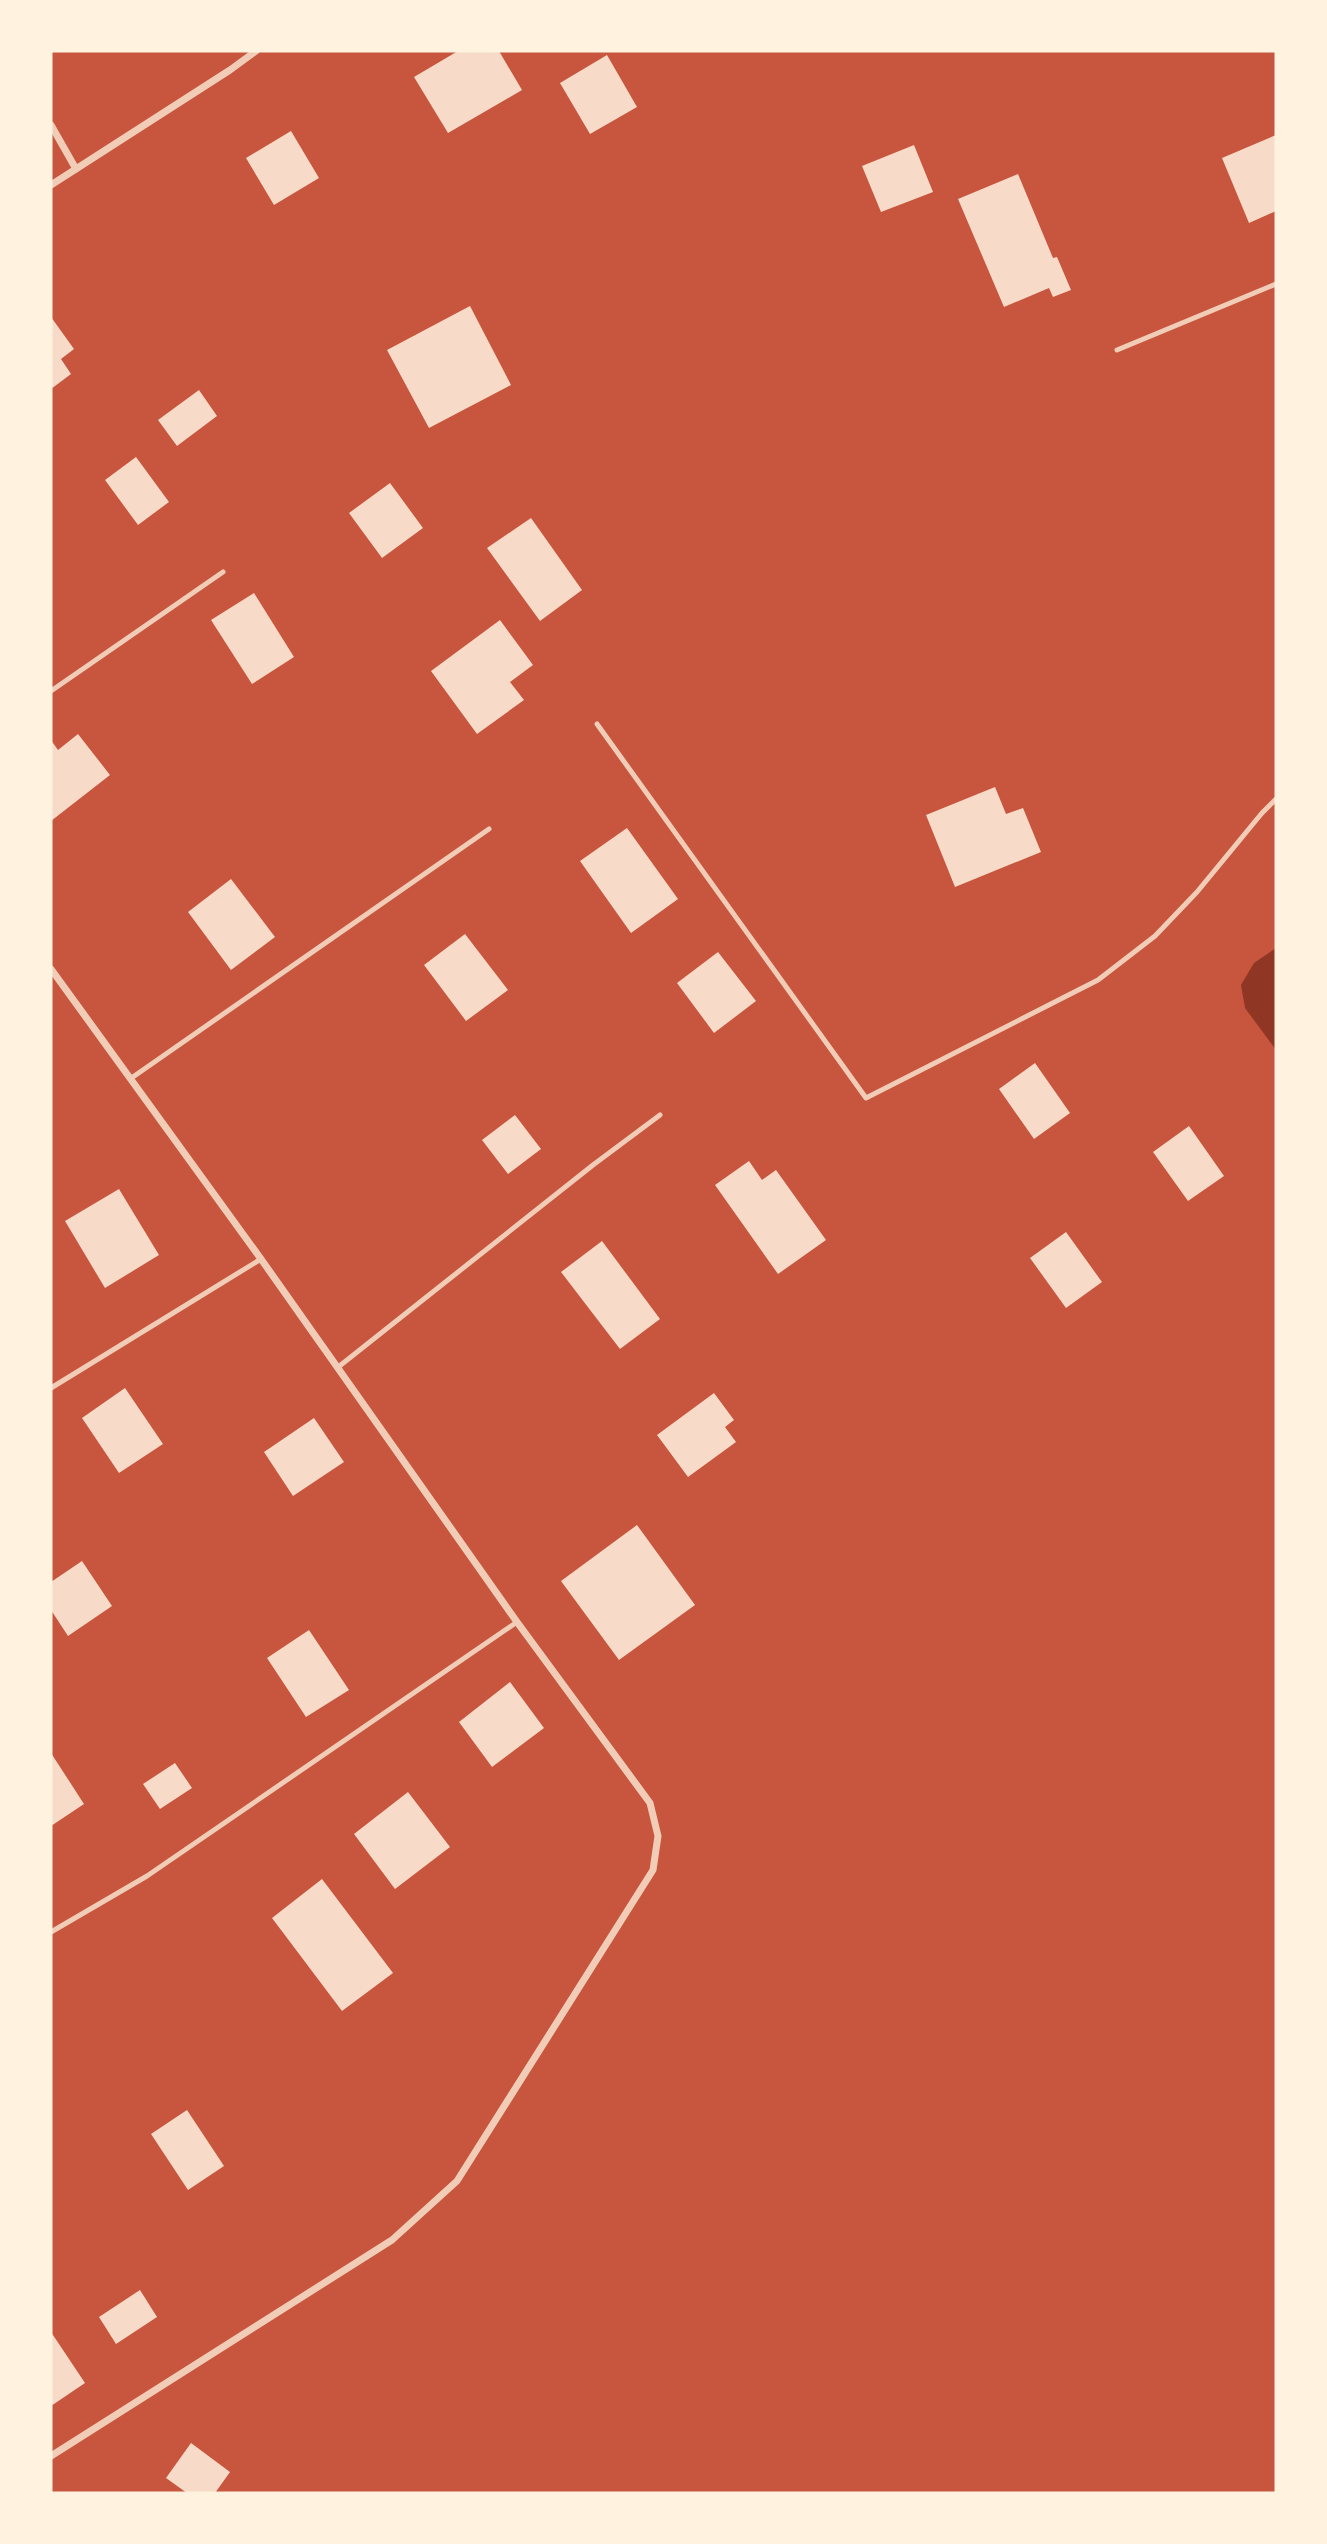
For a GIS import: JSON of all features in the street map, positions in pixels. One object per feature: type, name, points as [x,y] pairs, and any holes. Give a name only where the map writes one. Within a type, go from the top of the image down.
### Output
[{"type":"street","points":[[51,185],[256,51]]},
{"type":"street","points":[[51,125],[76,169]]},
{"type":"street","points":[[51,969],[261,1259],[517,1622],[650,1803],[658,1836],[653,1870],[457,2182],[392,2240],[51,2456]]},
{"type":"lane","points":[[1116,350],[1276,284]]},
{"type":"lane","points":[[51,691],[223,572]]},
{"type":"lane","points":[[597,724],[866,1098],[1098,980],[1155,936],[1197,892],[1276,799]]},
{"type":"lane","points":[[130,1079],[489,829]]},
{"type":"lane","points":[[337,1368],[660,1115]]},
{"type":"lane","points":[[51,1388],[261,1259]]},
{"type":"lane","points":[[51,1932],[147,1876],[517,1622]]},
{"type":"shaded area","points":[[1276,948],[1276,1050],[1245,1008],[1241,985],[1254,963]]},
{"type":"building","points":[[458,51],[499,51],[522,90],[448,133],[414,77]]},
{"type":"building","points":[[607,55],[637,107],[590,134],[560,83]]},
{"type":"building","points":[[291,131],[319,178],[274,205],[246,158]]},
{"type":"building","points":[[1276,135],[1276,211],[1249,223],[1222,158]]},
{"type":"building","points":[[914,145],[933,192],[881,212],[862,166]]},
{"type":"building","points":[[1018,174],[1053,258],[1057,257],[1071,290],[1053,297],[1049,288],[1004,307],[958,199]]},
{"type":"building","points":[[470,306],[511,385],[429,428],[387,350]]},
{"type":"building","points":[[51,317],[74,349],[61,359],[71,374],[51,389]]},
{"type":"building","points":[[199,390],[217,416],[177,446],[158,420]]},
{"type":"building","points":[[136,457],[169,502],[138,525],[105,480]]},
{"type":"building","points":[[390,483],[423,528],[382,558],[349,513]]},
{"type":"building","points":[[531,518],[582,590],[540,621],[487,548]]},
{"type":"building","points":[[254,593],[294,657],[252,684],[211,620]]},
{"type":"building","points":[[500,620],[533,665],[510,682],[524,700],[477,734],[431,671]]},
{"type":"building","points":[[78,734],[110,775],[51,821],[51,740],[58,750]]},
{"type":"building","points":[[995,787],[1006,814],[1023,808],[1041,852],[955,887],[926,815]]},
{"type":"building","points":[[627,828],[678,899],[631,933],[580,861]]},
{"type":"building","points":[[231,879],[275,937],[231,970],[188,912]]},
{"type":"building","points":[[465,934],[508,990],[466,1021],[424,965]]},
{"type":"building","points":[[718,952],[756,1001],[714,1033],[677,983]]},
{"type":"building","points":[[1035,1063],[1070,1113],[1034,1139],[999,1089]]},
{"type":"building","points":[[515,1115],[541,1149],[508,1174],[482,1140]]},
{"type":"building","points":[[1189,1126],[1224,1176],[1188,1201],[1153,1152]]},
{"type":"building","points":[[749,1161],[762,1180],[776,1170],[826,1240],[778,1274],[715,1185]]},
{"type":"building","points":[[119,1189],[159,1255],[105,1288],[65,1221]]},
{"type":"building","points":[[1066,1232],[1102,1282],[1066,1308],[1030,1258]]},
{"type":"building","points":[[602,1241],[660,1319],[620,1349],[561,1272]]},
{"type":"building","points":[[125,1388],[163,1444],[119,1473],[82,1418]]},
{"type":"building","points":[[714,1393],[734,1420],[725,1427],[736,1442],[688,1477],[657,1435]]},
{"type":"building","points":[[314,1418],[344,1462],[293,1496],[264,1452]]},
{"type":"building","points":[[637,1525],[695,1605],[619,1660],[561,1581]]},
{"type":"building","points":[[82,1561],[112,1606],[68,1636],[51,1610],[51,1582]]},
{"type":"building","points":[[309,1630],[349,1690],[306,1717],[267,1658]]},
{"type":"building","points":[[510,1682],[544,1728],[492,1767],[459,1722]]},
{"type":"building","points":[[51,1753],[84,1804],[51,1826]]},
{"type":"building","points":[[175,1763],[192,1788],[160,1809],[143,1784]]},
{"type":"building","points":[[408,1792],[450,1847],[395,1889],[354,1834]]},
{"type":"building","points":[[322,1879],[393,1973],[342,2011],[272,1918]]},
{"type":"building","points":[[187,2110],[224,2166],[188,2190],[151,2134]]},
{"type":"building","points":[[140,2290],[157,2317],[116,2344],[99,2317]]},
{"type":"building","points":[[51,2332],[85,2383],[51,2406]]},
{"type":"building","points":[[191,2443],[230,2472],[215,2493],[187,2493],[166,2478]]}]
